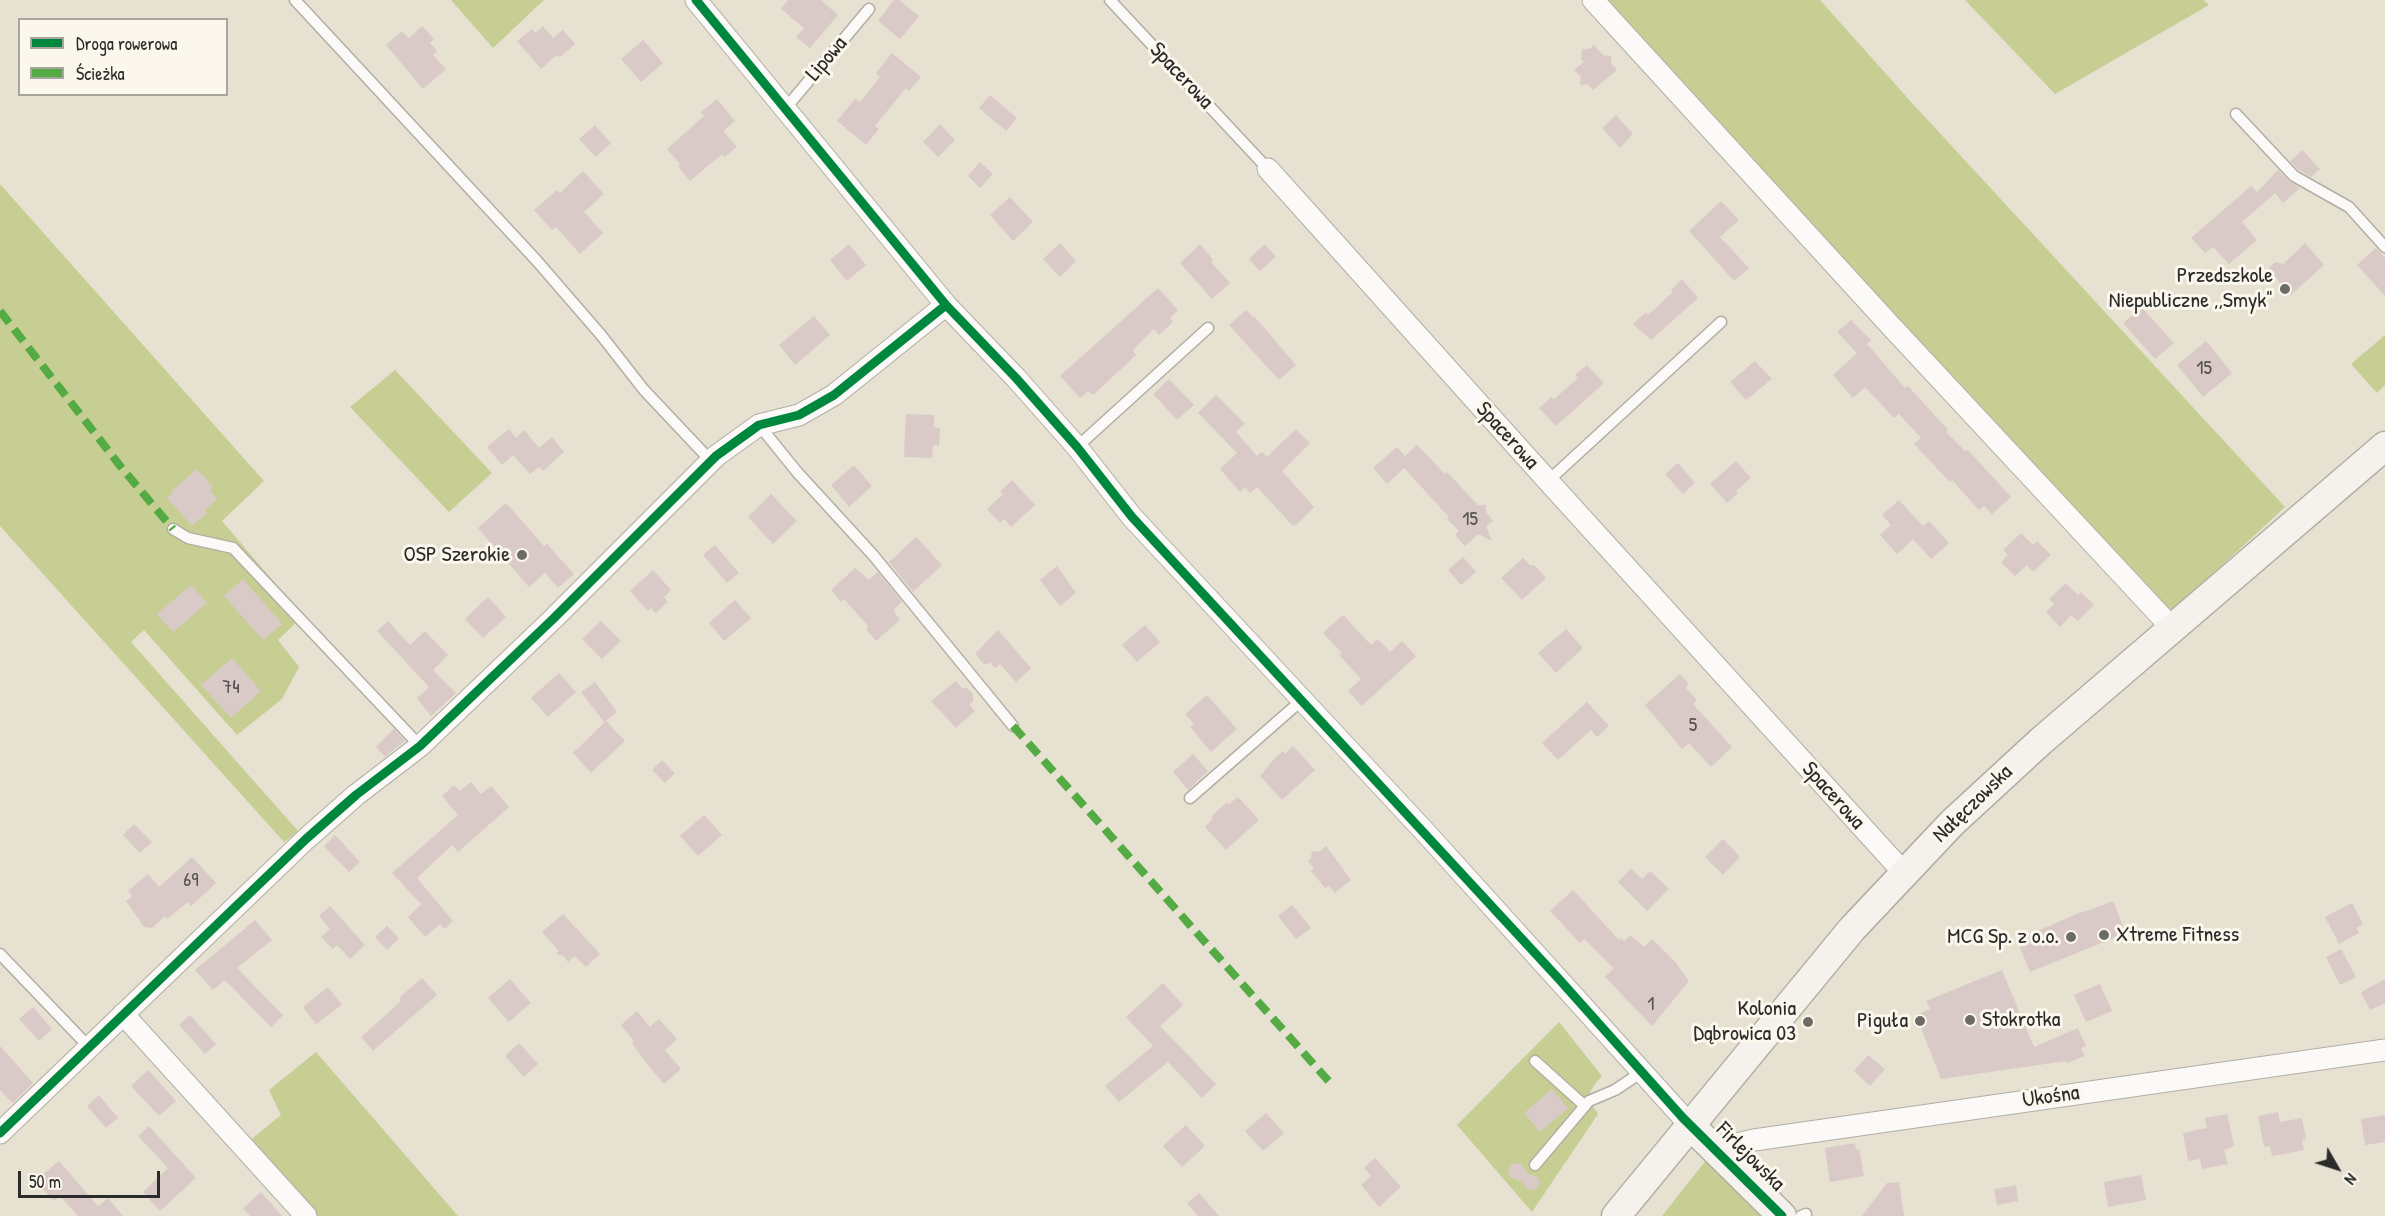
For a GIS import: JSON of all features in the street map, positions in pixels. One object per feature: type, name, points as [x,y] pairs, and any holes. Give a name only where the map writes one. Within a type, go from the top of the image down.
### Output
[{"type":"main road","name":"Nałęczowska","points":[[1616,1216],[1831,954],[1904,873],[1982,793],[2385,446]]},
{"type":"main road","name":"Firlejowska","points":[[1690,1125],[1719,1153],[1796,1215]]},
{"type":"street","points":[[696,0],[946,305],[981,340],[1077,447],[1132,517],[1551,969],[1690,1125]]},
{"type":"street","points":[[1593,0],[1889,324],[2172,628]]},
{"type":"street","name":"Spacerowa","points":[[1268,169],[1904,873]]},
{"type":"street","points":[[0,1133],[306,839],[356,795],[420,746],[553,619],[711,461],[759,425],[799,415],[834,395],[946,305]]},
{"type":"street","points":[[123,1014],[306,1216]]},
{"type":"street","name":"Ukośna","points":[[1719,1153],[1728,1146],[1777,1137],[2385,1050]]},
{"type":"lane","points":[[295,0],[537,261],[601,335],[644,390],[711,461]]},
{"type":"lane","name":"Spacerowa","points":[[1110,0],[1268,169]]},
{"type":"lane","name":"Lipowa","points":[[785,109],[869,9]]},
{"type":"lane","points":[[2236,114],[2294,176],[2349,207],[2385,247]]},
{"type":"lane","points":[[1548,481],[1721,322]]},
{"type":"lane","points":[[1077,447],[1208,328]]},
{"type":"lane","points":[[759,425],[797,472],[873,555],[1013,726]]},
{"type":"lane","points":[[173,529],[188,538],[233,548],[420,746]]},
{"type":"lane","points":[[1190,798],[1302,700]]},
{"type":"lane","points":[[0,954],[89,1047]]},
{"type":"lane","points":[[1535,1061],[1585,1106]]},
{"type":"lane","points":[[1535,1165],[1589,1101],[1616,1090],[1642,1072]]},
{"type":"green space","points":[[451,0],[544,0],[493,48]]},
{"type":"green space","points":[[1589,0],[1820,0],[1912,103],[2285,507],[2166,617]]},
{"type":"green space","points":[[1965,0],[2204,0],[2209,5],[2055,94]]},
{"type":"green space","points":[[0,184],[264,481],[222,521],[303,616],[278,640],[299,667],[282,699],[237,735],[144,630],[131,642],[298,831],[284,842],[0,526]]},
{"type":"green space","points":[[2385,335],[2385,385],[2377,393],[2351,364]]},
{"type":"green space","points":[[395,370],[492,473],[449,512],[350,407]]},
{"type":"green space","points":[[1559,1022],[1602,1076],[1590,1094],[1591,1102],[1598,1114],[1532,1212],[1457,1125]]},
{"type":"green space","points":[[316,1052],[458,1216],[315,1216],[248,1142],[281,1115],[269,1090]]},
{"type":"green space","points":[[1707,1159],[1763,1216],[1662,1216]]},
{"type":"building","points":[[788,0],[821,0],[838,15],[810,48],[796,37],[804,28],[781,9]]},
{"type":"building","points":[[894,0],[899,0],[919,16],[900,39],[878,21]]},
{"type":"building","points":[[422,26],[434,39],[430,43],[437,51],[433,55],[446,69],[423,89],[386,45],[402,31],[409,38]]},
{"type":"building","points":[[543,26],[553,38],[563,30],[575,44],[560,57],[557,55],[541,69],[517,41],[532,29],[535,33]]},
{"type":"building","points":[[643,40],[663,63],[641,82],[621,59]]},
{"type":"building","points":[[1594,45],[1603,55],[1611,56],[1611,63],[1617,70],[1593,90],[1587,84],[1580,85],[1581,77],[1574,70],[1584,62],[1581,59],[1582,49],[1589,49]]},
{"type":"building","points":[[892,53],[921,77],[909,91],[906,88],[875,126],[879,129],[866,145],[837,121],[855,99],[860,102],[880,77],[876,73]]},
{"type":"building","points":[[990,95],[1017,118],[1006,131],[979,108]]},
{"type":"building","points":[[717,99],[735,121],[723,131],[737,147],[724,157],[722,154],[690,181],[678,166],[680,164],[667,149],[704,116],[701,112]]},
{"type":"building","points":[[1616,115],[1633,134],[1620,148],[1602,128]]},
{"type":"building","points":[[940,124],[955,140],[938,157],[923,142]]},
{"type":"building","points":[[595,125],[611,143],[596,157],[579,139]]},
{"type":"building","points":[[2302,150],[2320,169],[2311,177],[2290,161]]},
{"type":"building","points":[[980,162],[993,174],[980,188],[968,176]]},
{"type":"building","points":[[2278,170],[2300,188],[2283,203],[2275,193],[2242,222],[2257,240],[2229,264],[2213,247],[2205,253],[2191,238],[2251,186],[2257,192]]},
{"type":"building","points":[[583,171],[604,194],[584,212],[603,233],[580,254],[556,227],[552,230],[534,210],[557,190],[560,193]]},
{"type":"building","points":[[1010,197],[1033,222],[1013,241],[990,215]]},
{"type":"building","points":[[1721,201],[1739,220],[1720,237],[1749,268],[1734,281],[1689,231]]},
{"type":"building","points":[[1060,243],[1076,261],[1060,277],[1043,259]]},
{"type":"building","points":[[2305,243],[2324,265],[2291,295],[2268,269],[2275,262],[2283,264]]},
{"type":"building","points":[[849,244],[866,265],[847,281],[830,260]]},
{"type":"building","points":[[1200,244],[1213,260],[1211,262],[1230,283],[1212,299],[1180,263]]},
{"type":"building","points":[[1265,244],[1276,257],[1260,271],[1249,259]]},
{"type":"building","points":[[2376,248],[2385,258],[2385,296],[2357,265]]},
{"type":"building","points":[[1682,279],[1698,298],[1651,340],[1633,324],[1646,312],[1648,315],[1673,292],[1671,290]]},
{"type":"building","points":[[1158,288],[1178,310],[1170,318],[1173,322],[1159,335],[1154,329],[1133,350],[1136,355],[1093,395],[1088,391],[1080,398],[1060,376]]},
{"type":"building","points":[[2142,308],[2174,343],[2155,359],[2123,323]]},
{"type":"building","points":[[1246,310],[1254,316],[1296,365],[1279,380],[1229,325]]},
{"type":"building","points":[[814,316],[830,335],[795,365],[779,345]]},
{"type":"building","points":[[1851,320],[1871,340],[1857,353],[1837,332]]},
{"type":"building","points":[[2206,341],[2232,373],[2203,397],[2177,365]]},
{"type":"building","points":[[1867,344],[1905,388],[1908,386],[1948,430],[1946,432],[1965,451],[1968,450],[2011,497],[1992,514],[1984,506],[1979,510],[1952,480],[1950,482],[1914,444],[1921,438],[1899,414],[1894,418],[1865,387],[1853,398],[1833,375]]},
{"type":"building","points":[[1755,361],[1772,379],[1746,400],[1730,382]]},
{"type":"building","points":[[1587,365],[1604,383],[1556,426],[1539,408],[1551,397],[1554,399],[1578,378],[1575,375]]},
{"type":"building","points":[[1169,379],[1194,405],[1177,420],[1153,394]]},
{"type":"building","points":[[1216,395],[1245,424],[1236,432],[1257,456],[1262,452],[1267,457],[1296,429],[1310,443],[1282,471],[1314,507],[1297,524],[1293,526],[1257,487],[1250,493],[1245,487],[1240,492],[1220,469],[1237,453],[1198,413]]},
{"type":"building","points":[[906,414],[934,415],[934,427],[940,428],[939,446],[933,445],[932,458],[904,457]]},
{"type":"building","points":[[509,429],[516,438],[524,430],[539,448],[552,437],[564,452],[543,471],[539,467],[530,474],[513,455],[502,465],[487,447]]},
{"type":"building","points":[[1417,445],[1478,505],[1486,505],[1486,512],[1493,521],[1486,526],[1492,541],[1478,534],[1465,546],[1455,535],[1459,531],[1447,519],[1449,517],[1404,468],[1387,484],[1373,468],[1397,447],[1405,456]]},
{"type":"building","points":[[1736,461],[1751,478],[1736,491],[1738,493],[1727,503],[1710,484]]},
{"type":"building","points":[[1678,463],[1695,483],[1683,494],[1665,474]]},
{"type":"building","points":[[854,465],[872,486],[849,507],[831,485]]},
{"type":"building","points":[[197,469],[213,487],[210,491],[217,499],[205,510],[207,513],[192,526],[167,498]]},
{"type":"building","points":[[1012,480],[1035,505],[1011,527],[1004,519],[1000,523],[987,509],[1003,494],[1000,492]]},
{"type":"building","points":[[771,494],[797,521],[773,544],[748,517]]},
{"type":"building","points":[[1899,500],[1923,526],[1929,521],[1949,543],[1931,559],[1913,539],[1897,554],[1880,535],[1891,525],[1882,515]]},
{"type":"building","points":[[506,503],[544,546],[547,544],[574,574],[558,588],[545,573],[529,587],[478,528]]},
{"type":"building","points":[[2021,533],[2033,545],[2037,541],[2051,555],[2033,572],[2027,565],[2015,576],[2001,562],[2008,555],[2003,550]]},
{"type":"building","points":[[916,537],[942,565],[913,592],[889,562]]},
{"type":"building","points":[[715,545],[739,573],[727,583],[703,555]]},
{"type":"building","points":[[1463,557],[1476,572],[1461,585],[1448,570]]},
{"type":"building","points":[[1523,558],[1530,565],[1534,565],[1546,578],[1522,600],[1501,578]]},
{"type":"building","points":[[1057,566],[1076,593],[1060,606],[1040,580]]},
{"type":"building","points":[[855,568],[869,580],[878,572],[902,602],[894,609],[900,620],[876,641],[866,629],[868,626],[844,599],[841,602],[831,590]]},
{"type":"building","points":[[653,570],[671,590],[664,597],[668,602],[656,613],[651,608],[648,611],[630,591]]},
{"type":"building","points":[[243,579],[282,624],[263,640],[224,596]]},
{"type":"building","points":[[2066,583],[2078,595],[2081,592],[2094,605],[2078,621],[2071,615],[2060,627],[2046,612],[2054,604],[2049,599]]},
{"type":"building","points":[[191,585],[207,603],[173,632],[157,614]]},
{"type":"building","points":[[488,597],[506,617],[483,638],[465,619]]},
{"type":"building","points":[[735,600],[751,618],[724,641],[709,623]]},
{"type":"building","points":[[1343,615],[1371,645],[1378,639],[1390,652],[1402,641],[1416,656],[1362,706],[1348,691],[1361,679],[1339,655],[1342,653],[1323,633]]},
{"type":"building","points":[[388,621],[410,645],[425,631],[448,655],[433,670],[456,693],[431,716],[417,698],[429,687],[377,631]]},
{"type":"building","points":[[601,621],[621,641],[602,659],[582,639]]},
{"type":"building","points":[[1145,625],[1160,642],[1137,662],[1122,645]]},
{"type":"building","points":[[1566,629],[1583,648],[1556,673],[1538,653]]},
{"type":"building","points":[[998,630],[1031,668],[1016,682],[1000,664],[995,668],[990,662],[985,665],[975,654]]},
{"type":"building","points":[[232,658],[261,691],[231,718],[201,685]]},
{"type":"building","points":[[559,673],[576,692],[548,717],[531,698]]},
{"type":"building","points":[[1680,674],[1689,684],[1686,688],[1697,700],[1693,704],[1732,747],[1711,767],[1689,743],[1682,749],[1645,705]]},
{"type":"building","points":[[956,681],[962,688],[967,688],[973,694],[973,701],[969,704],[975,711],[956,728],[931,701]]},
{"type":"building","points":[[595,682],[617,712],[604,722],[581,692]]},
{"type":"building","points":[[1207,695],[1237,729],[1211,752],[1190,727],[1194,724],[1185,714]]},
{"type":"building","points":[[1587,702],[1609,726],[1597,737],[1591,730],[1558,760],[1542,743]]},
{"type":"building","points":[[606,721],[625,741],[591,773],[573,753]]},
{"type":"building","points":[[394,729],[405,741],[385,757],[376,747]]},
{"type":"building","points":[[1293,746],[1315,770],[1282,800],[1260,776],[1275,758],[1283,751],[1285,754]]},
{"type":"building","points":[[1193,754],[1208,771],[1188,790],[1173,772]]},
{"type":"building","points":[[662,760],[675,773],[665,783],[652,770]]},
{"type":"building","points":[[471,782],[481,794],[491,786],[509,807],[458,852],[452,845],[417,878],[453,921],[445,929],[440,924],[425,937],[408,917],[421,904],[392,873],[458,815],[442,796],[454,785],[460,791]]},
{"type":"building","points":[[1238,797],[1259,820],[1226,850],[1205,827],[1213,819],[1211,817],[1227,802],[1229,804]]},
{"type":"building","points":[[704,815],[722,835],[698,856],[680,836]]},
{"type":"building","points":[[134,824],[152,842],[140,853],[123,835]]},
{"type":"building","points":[[335,835],[360,862],[349,872],[324,846]]},
{"type":"building","points":[[1723,839],[1740,857],[1723,875],[1705,857]]},
{"type":"building","points":[[1326,846],[1351,880],[1335,893],[1329,886],[1325,888],[1311,871],[1314,869],[1308,861],[1312,851],[1319,852]]},
{"type":"building","points":[[192,857],[216,883],[191,906],[188,902],[167,919],[165,916],[152,928],[144,927],[126,901],[132,896],[128,891],[148,874],[159,887]]},
{"type":"building","points":[[1631,868],[1642,879],[1650,871],[1669,889],[1647,911],[1618,882]]},
{"type":"building","points":[[1573,890],[1619,940],[1621,938],[1624,941],[1630,935],[1644,947],[1652,939],[1676,963],[1689,981],[1652,1026],[1605,977],[1614,968],[1584,939],[1580,943],[1550,911]]},
{"type":"building","name":"MCG Sp. z o.o.","points":[[2113,901],[2126,933],[2030,972],[2017,940],[2081,912]]},
{"type":"building","points":[[2352,903],[2363,924],[2356,928],[2359,933],[2339,944],[2325,917]]},
{"type":"building","points":[[1292,905],[1311,928],[1296,939],[1278,916]]},
{"type":"building","points":[[330,906],[365,945],[350,959],[337,945],[333,949],[321,937],[330,929],[319,916]]},
{"type":"building","points":[[563,914],[600,954],[586,967],[575,956],[568,962],[563,955],[557,955],[558,950],[542,932]]},
{"type":"building","points":[[255,920],[272,940],[237,968],[283,1015],[271,1027],[225,980],[213,990],[195,970]]},
{"type":"building","points":[[387,926],[399,938],[387,950],[375,937]]},
{"type":"building","points":[[2341,949],[2356,977],[2340,985],[2326,957]]},
{"type":"building","name":"Stokrotka","points":[[2002,970],[2034,1047],[2078,1028],[2086,1046],[2081,1048],[2085,1056],[2067,1063],[2066,1061],[1941,1079],[1916,1015],[1930,1009],[1926,1001]]},
{"type":"building","points":[[422,978],[437,995],[373,1051],[361,1037],[401,1001],[399,998]]},
{"type":"building","points":[[510,979],[531,1003],[509,1022],[488,998]]},
{"type":"building","points":[[2385,979],[2385,1003],[2370,1010],[2361,992]]},
{"type":"building","points":[[1163,983],[1183,1005],[1160,1026],[1216,1084],[1202,1098],[1168,1062],[1119,1102],[1105,1086],[1153,1046],[1126,1017]]},
{"type":"building","points":[[2100,984],[2112,1011],[2086,1022],[2074,995]]},
{"type":"building","points":[[328,987],[342,1005],[316,1024],[303,1007]]},
{"type":"building","points":[[33,1007],[52,1029],[39,1041],[19,1019]]},
{"type":"building","points":[[637,1011],[650,1027],[659,1019],[677,1039],[665,1050],[681,1069],[664,1084],[646,1063],[632,1043],[634,1041],[621,1025]]},
{"type":"building","points":[[190,1015],[216,1044],[205,1054],[179,1025]]},
{"type":"building","points":[[519,1043],[538,1064],[524,1077],[505,1056]]},
{"type":"building","points":[[0,1046],[33,1083],[13,1103],[0,1090]]},
{"type":"building","points":[[1868,1055],[1885,1069],[1870,1086],[1854,1071]]},
{"type":"building","points":[[148,1070],[176,1101],[159,1116],[131,1086]]},
{"type":"building","points":[[1552,1089],[1568,1108],[1540,1132],[1524,1113]]},
{"type":"building","points":[[99,1095],[118,1118],[106,1128],[87,1106]]},
{"type":"building","points":[[2278,1112],[2280,1122],[2302,1118],[2306,1139],[2302,1140],[2304,1150],[2272,1156],[2270,1146],[2264,1147],[2258,1116]]},
{"type":"building","points":[[1266,1113],[1284,1133],[1263,1151],[1245,1131]]},
{"type":"building","points":[[2227,1114],[2234,1146],[2224,1150],[2228,1164],[2202,1169],[2200,1159],[2188,1161],[2183,1133],[2207,1128],[2205,1118]]},
{"type":"building","points":[[2385,1115],[2385,1142],[2365,1145],[2361,1119]]},
{"type":"building","points":[[1186,1125],[1205,1146],[1182,1167],[1163,1146]]},
{"type":"building","points":[[149,1126],[196,1178],[160,1211],[143,1192],[168,1168],[138,1136]]},
{"type":"building","points":[[1855,1143],[1856,1150],[1859,1149],[1864,1176],[1830,1182],[1825,1148]]},
{"type":"building","points":[[1375,1158],[1401,1187],[1379,1207],[1361,1185],[1371,1176],[1364,1168]]},
{"type":"building","points":[[59,1161],[98,1206],[108,1198],[123,1216],[78,1216],[60,1196],[54,1201],[35,1181]]},
{"type":"building","points":[[1513,1163],[1521,1164],[1528,1174],[1538,1177],[1540,1182],[1536,1189],[1528,1190],[1522,1181],[1511,1178],[1508,1170]]},
{"type":"building","points":[[2141,1175],[2146,1200],[2108,1207],[2104,1182]]},
{"type":"building","points":[[1899,1182],[1904,1216],[1862,1216],[1887,1183]]},
{"type":"building","points":[[2016,1185],[2018,1201],[1997,1205],[1994,1189]]},
{"type":"building","points":[[261,1192],[282,1216],[250,1216],[243,1208]]},
{"type":"building","points":[[1199,1193],[1219,1216],[1198,1216],[1187,1203]]},
{"type":"marked path","points":[[0,311],[121,467],[173,529]]},
{"type":"marked path","points":[[1013,726],[1333,1086]]},
{"type":"cycle path","points":[[696,0],[946,305],[1016,378],[1077,447],[1132,517],[1558,978],[1683,1118],[1782,1216]]},
{"type":"cycle path","points":[[0,1133],[306,839],[356,795],[420,746],[553,619],[716,456],[759,425],[799,415],[834,395],[946,305]]},
{"type":"place","name":"Przedszkole Niepubliczne ,,Smyk\"","points":[[2285,289]]},
{"type":"place","name":"OSP Szerokie","points":[[522,555]]},
{"type":"place","name":"Xtreme Fitness","points":[[2104,935]]},
{"type":"place","name":"MCG Sp. z o.o.","points":[[2071,937]]},
{"type":"place","name":"Stokrotka","points":[[1970,1020]]},
{"type":"place","name":"Piguła","points":[[1920,1021]]},
{"type":"place","name":"Kolonia Dąbrowica 03","points":[[1808,1022]]}]
